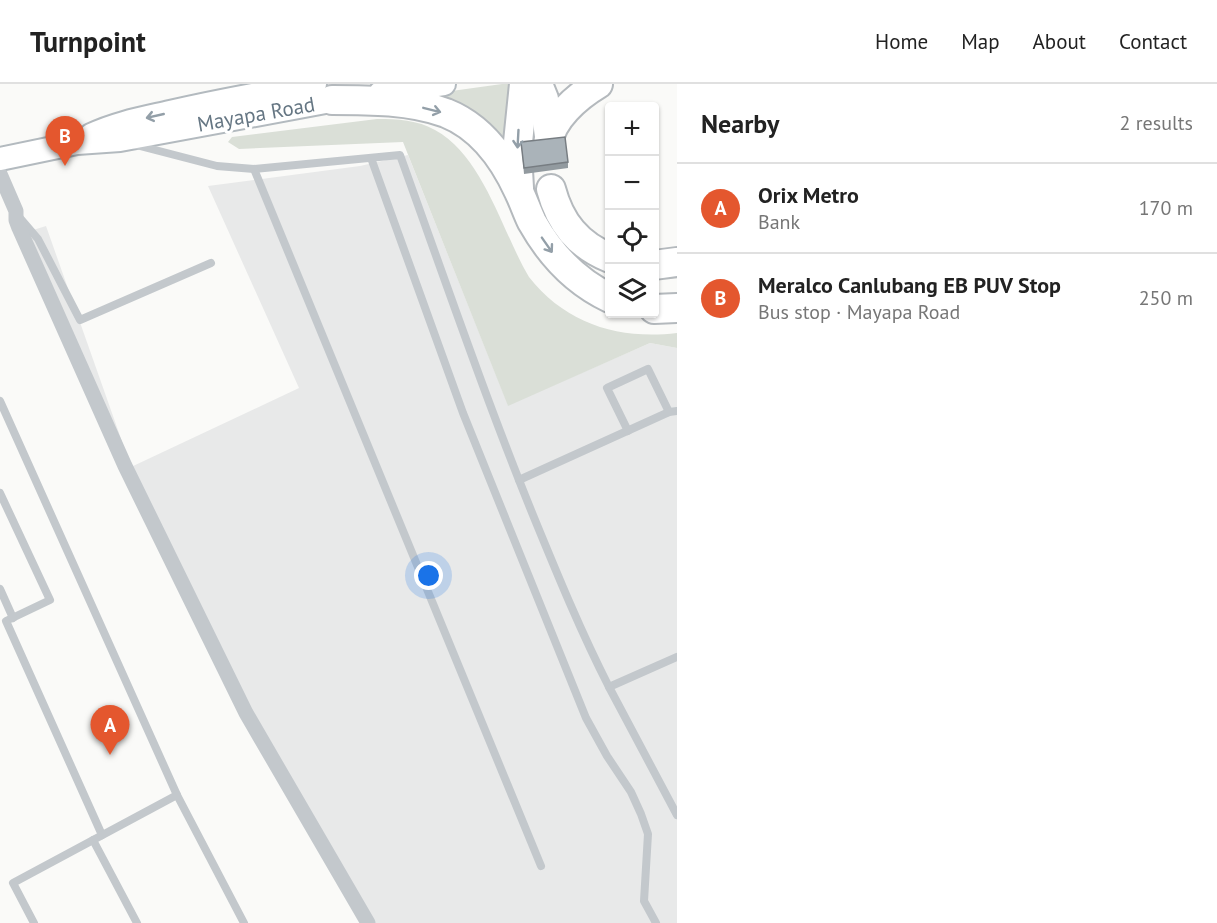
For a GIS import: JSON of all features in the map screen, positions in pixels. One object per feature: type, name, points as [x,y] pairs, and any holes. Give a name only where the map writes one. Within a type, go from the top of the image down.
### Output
[{"type":"highway","points":[[520,193],[517,152],[524,84]]},
{"type":"highway","points":[[538,84],[544,99],[548,140],[558,120],[576,100],[598,84]]},
{"type":"highway","points":[[323,92],[435,110],[470,127],[488,142],[502,162],[539,233],[561,262],[590,288],[605,296]]},
{"type":"highway","points":[[552,189],[558,211],[571,232],[589,249],[605,256]]},
{"type":"highway","points":[[659,264],[677,262]]},
{"type":"highway","points":[[659,309],[677,308]]},
{"type":"main road","name":"Mayapa Road","points":[[0,159],[68,146],[236,94],[323,92],[444,84]]},
{"type":"main road","name":"Mayapa Road","points":[[118,132],[323,92]]},
{"type":"street","points":[[0,174],[16,211],[19,228],[125,466],[246,713],[368,923]]},
{"type":"lane","points":[[118,132],[163,153],[218,166],[254,169],[400,156],[466,341],[580,630],[677,815]]},
{"type":"lane","points":[[371,158],[463,413],[586,718],[607,756],[631,792],[641,814],[648,834],[644,901],[656,923]]},
{"type":"lane","points":[[254,169],[541,866]]},
{"type":"lane","points":[[16,211],[38,239],[80,320],[212,263]]},
{"type":"lane","points":[[519,480],[673,411],[648,369],[607,388],[628,431]]},
{"type":"lane","points":[[0,401],[177,795],[244,923]]},
{"type":"lane","points":[[0,493],[50,600],[6,621],[102,835]]},
{"type":"lane","points":[[0,590],[13,618]]},
{"type":"lane","points":[[609,687],[677,657]]},
{"type":"lane","points":[[34,923],[13,883],[177,795]]},
{"type":"lane","points":[[93,840],[138,923]]},
{"type":"shaded area","points":[[516,84],[506,143],[430,94]]},
{"type":"shaded area","points":[[377,119],[422,124],[452,142],[467,158],[479,177],[529,277],[560,307],[595,325],[614,331],[656,335],[677,333],[677,348],[650,343],[508,406],[403,142],[239,149],[228,142],[232,137]]},
{"type":"shaded area","points":[[408,155],[508,405],[650,343],[677,348],[677,923],[363,923],[266,759],[17,235],[46,226],[131,467],[299,388],[208,186],[360,166]]},
{"type":"building","points":[[565,137],[568,162],[524,168],[521,142]]},
{"type":"place","name":"Meralco Canlubang EB PUV Stop","points":[[65,166]]},
{"type":"place","name":"Orix Metro","points":[[110,755]]}]
